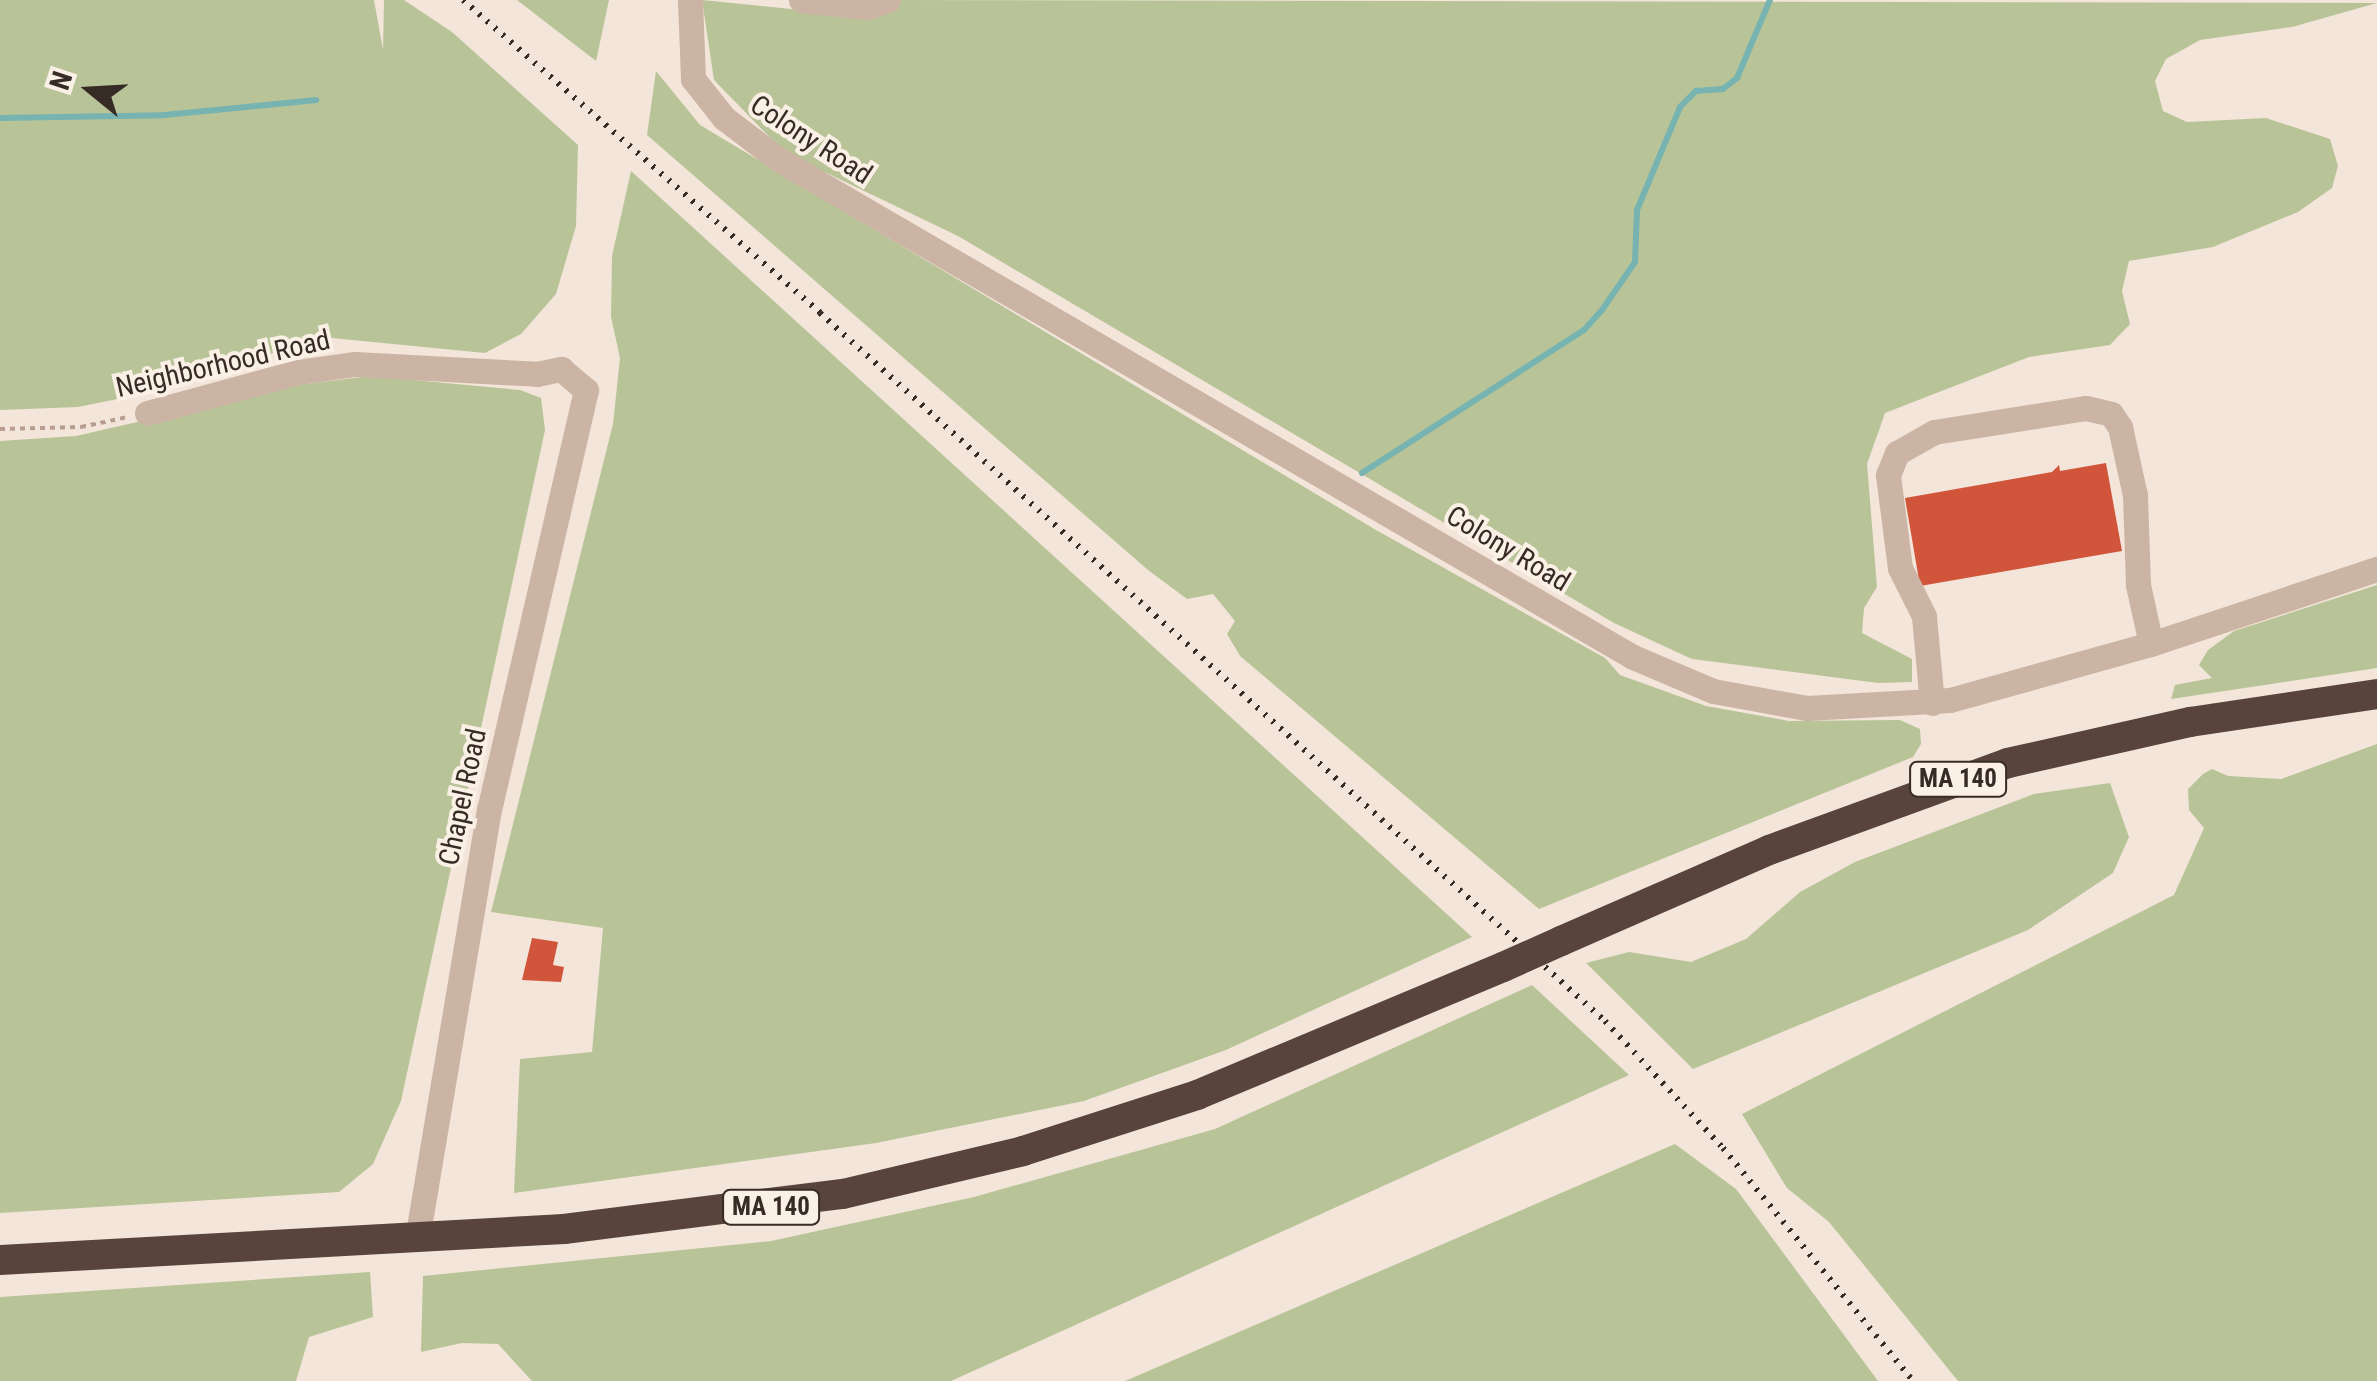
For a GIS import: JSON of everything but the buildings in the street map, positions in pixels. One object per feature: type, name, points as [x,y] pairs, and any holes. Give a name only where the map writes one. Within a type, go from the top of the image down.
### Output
[{"type":"highway","name":"MA 140","points":[[0,1260],[417,1238],[752,1210],[934,1174],[1197,1096],[1503,968],[1769,850],[2008,763],[2190,722],[2377,694]]},
{"type":"street","name":"Colony Road","points":[[690,0],[689,65],[698,87],[724,118],[778,159],[1633,657],[1712,691],[1772,704],[1932,703],[2151,644],[2377,568]]},
{"type":"street","points":[[801,0],[867,7],[888,0]]},
{"type":"street","name":"Neighborhood Road","points":[[147,412],[325,366],[561,369],[578,376]]},
{"type":"street","name":"Chapel Road","points":[[417,1238],[490,809],[586,406],[578,376]]},
{"type":"street","points":[[1932,703],[1924,616],[1900,568],[1888,476],[1897,453],[1934,432],[2086,408],[2111,414],[2120,427],[2135,495],[2138,586],[2151,644]]},
{"type":"path","name":"Neighborhood Road","points":[[0,429],[81,427],[147,412]]},
{"type":"green space","points":[[0,0],[374,0],[383,50],[384,0],[404,0],[452,32],[578,145],[576,226],[556,294],[521,334],[485,353],[332,338],[230,364],[167,389],[78,407],[0,410]]},
{"type":"green space","points":[[517,0],[609,0],[596,61]]},
{"type":"green space","points":[[702,0],[859,16],[898,0],[2377,3],[2292,27],[2200,40],[2166,59],[2155,81],[2163,111],[2187,122],[2266,118],[2330,139],[2338,166],[2332,188],[2298,212],[2213,247],[2129,261],[2122,291],[2130,324],[2110,345],[2029,357],[1885,413],[1867,464],[1877,587],[1864,608],[1862,633],[1912,659],[1912,682],[1878,683],[1692,659],[1614,623],[958,236],[785,153],[714,80]]},
{"type":"green space","points":[[656,71],[700,125],[1376,530],[1605,658],[1620,675],[1706,706],[1789,721],[1900,720],[1920,729],[1921,744],[1913,757],[1539,909],[1240,656],[1227,634],[1235,621],[1213,594],[1187,599],[1148,570],[647,135]]},
{"type":"green space","points":[[631,171],[1472,937],[1226,1050],[1084,1101],[876,1143],[514,1193],[520,1059],[592,1052],[603,928],[491,912],[613,424],[620,358],[611,317],[612,256]]},
{"type":"green space","points":[[370,376],[520,390],[541,398],[545,430],[401,1101],[373,1164],[339,1192],[0,1213],[0,441],[76,436],[298,385]]},
{"type":"green space","points":[[2377,585],[2377,668],[2171,699],[2175,685],[2212,678],[2199,665],[2208,650],[2234,631]]},
{"type":"green space","points":[[2377,744],[2377,1381],[1958,1381],[1829,1222],[1787,1188],[1742,1114],[2174,895],[2204,828],[2189,810],[2188,789],[2203,774],[2212,769],[2228,776],[2281,779]]},
{"type":"green space","points":[[2110,783],[2129,837],[2113,873],[2028,930],[1693,1069],[1586,963],[1629,952],[1691,962],[1746,939],[1800,892],[1855,862],[2034,794]]},
{"type":"green space","points":[[1532,985],[1629,1075],[951,1381],[532,1381],[498,1344],[462,1343],[421,1352],[423,1276],[771,1241],[974,1197],[1215,1129]]},
{"type":"green space","points":[[1675,1144],[1736,1189],[1878,1381],[1125,1381]]},
{"type":"green space","points":[[370,1272],[373,1317],[309,1337],[296,1381],[0,1381],[0,1297]]},
{"type":"waterway","points":[[1362,473],[1584,330],[1602,310],[1635,262],[1637,210],[1680,107],[1696,91],[1723,89],[1737,78],[1770,0]]},
{"type":"waterway","points":[[0,118],[164,115],[316,100]]},
{"type":"railway","points":[[463,0],[820,313],[1605,1021],[1723,1148],[1913,1381]]}]
